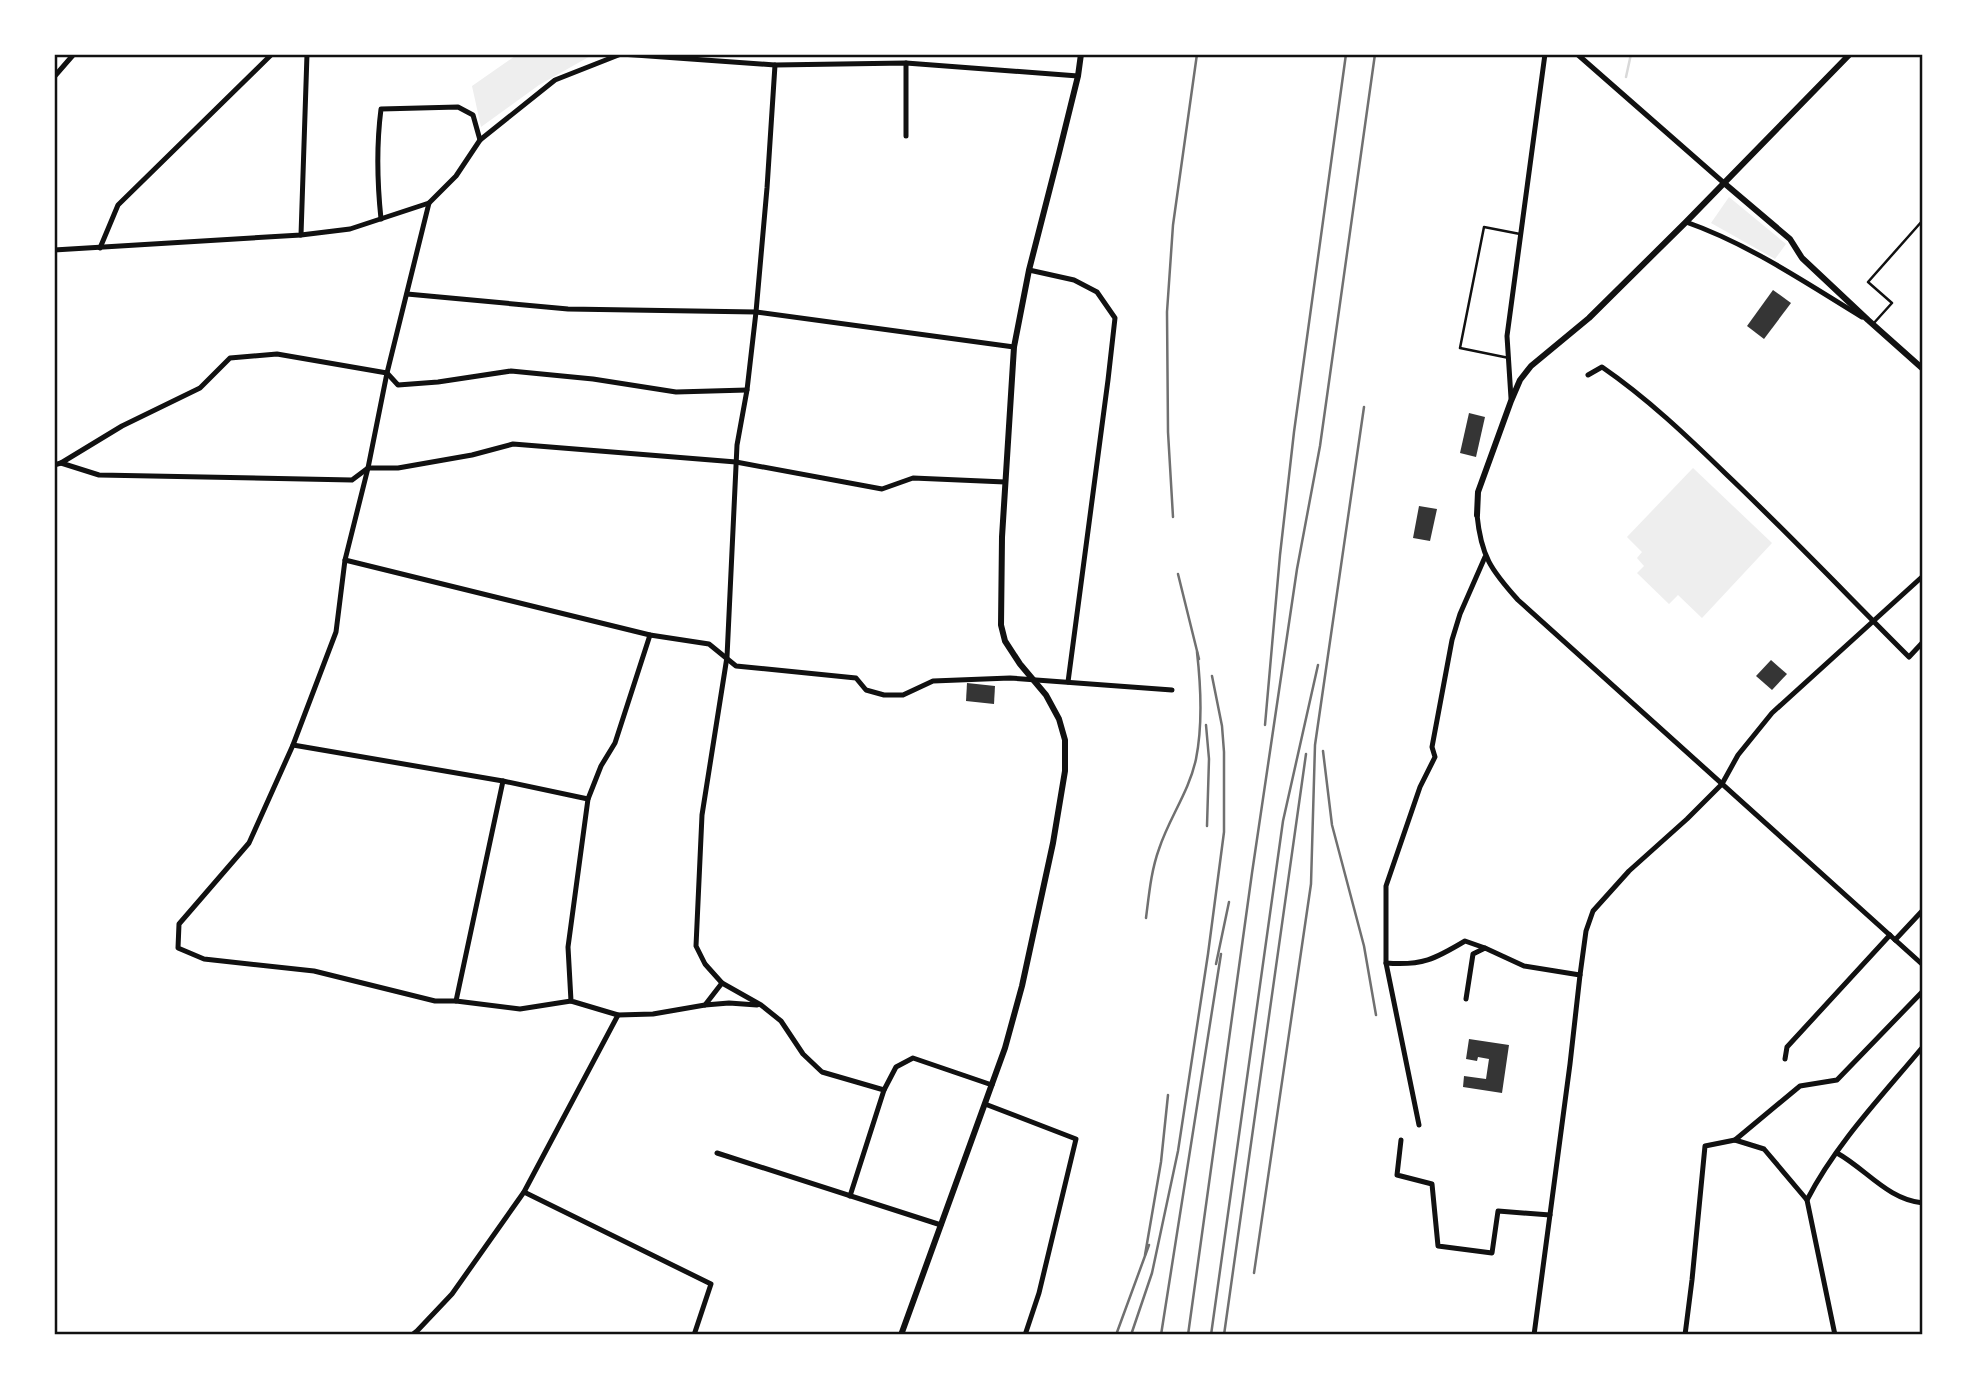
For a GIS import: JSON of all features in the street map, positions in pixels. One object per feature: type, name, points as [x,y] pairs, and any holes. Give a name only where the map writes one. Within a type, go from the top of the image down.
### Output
[{"type":"street","points":[[54,77],[74,54]]},
{"type":"street","points":[[100,247],[118,205],[272,54]]},
{"type":"street","points":[[301,235],[307,54]]},
{"type":"street","points":[[54,250],[301,235],[350,229],[429,203],[456,176],[480,140],[555,80],[621,54],[775,65],[906,63],[1078,76]]},
{"type":"street","points":[[901,1335],[1005,1048],[1022,986],[1053,844],[1065,771],[1065,740],[1059,719],[1046,695],[1020,664],[1005,640],[1001,625],[1005,482],[1014,347],[1029,270],[1078,76],[1081,54]]},
{"type":"street","points":[[1511,401],[1507,336],[1545,54]]},
{"type":"street","points":[[1577,54],[1790,239],[1802,258],[1923,369]]},
{"type":"street","points":[[1850,54],[1589,318],[1531,366],[1520,380],[1511,401],[1478,492],[1476,515],[1479,537],[1486,557],[1496,575],[1518,600],[1923,965]]},
{"type":"street","points":[[906,63],[906,136]]},
{"type":"street","points":[[775,65],[756,312],[747,390],[737,445],[727,657],[702,815],[696,946],[705,964],[722,983],[761,1005],[781,1021],[803,1054],[822,1072],[884,1090]]},
{"type":"street","points":[[382,219],[377,175],[377,138],[381,109],[458,107],[472,115],[480,140]]},
{"type":"street","points":[[429,203],[345,560],[337,632],[293,745],[249,843],[179,924],[178,948],[204,959],[314,971],[435,1001],[520,1009],[571,1001],[618,1015],[653,1014],[729,1003],[761,1005]]},
{"type":"street","points":[[1686,222],[1714,232],[1790,273],[1870,322]]},
{"type":"street","points":[[1029,270],[1074,280],[1097,292],[1115,318],[1068,682]]},
{"type":"street","points":[[407,294],[568,309],[756,312],[1014,347]]},
{"type":"street","points":[[54,465],[122,426],[200,388],[230,358],[277,354],[387,373],[398,385],[511,371],[593,379],[676,392],[747,390]]},
{"type":"street","points":[[1588,375],[1602,366],[1680,430],[1758,504],[1909,657],[1923,642]]},
{"type":"street","points":[[61,463],[100,475],[352,480],[368,468],[398,468],[472,455],[513,444],[736,462],[882,489],[913,478],[1005,482]]},
{"type":"street","points":[[1419,1125],[1386,963],[1386,886],[1420,787],[1435,757],[1432,747],[1452,640],[1460,614],[1486,557]]},
{"type":"street","points":[[345,560],[650,635],[709,644],[736,666],[856,678],[866,690],[884,695],[903,695],[933,681],[1010,678],[1172,690]]},
{"type":"street","points":[[1534,1335],[1586,931],[1592,911],[1629,871],[1722,784],[1738,755],[1772,713],[1923,576]]},
{"type":"street","points":[[571,1001],[568,947],[588,799],[601,766],[615,743],[650,635]]},
{"type":"street","points":[[293,745],[503,781],[588,799]]},
{"type":"street","points":[[456,1001],[503,781]]},
{"type":"street","points":[[1785,1059],[1787,1047],[1892,938],[1923,910]]},
{"type":"street","points":[[1386,963],[1408,965],[1429,961],[1465,941],[1524,966],[1580,975]]},
{"type":"street","points":[[1466,999],[1473,954],[1485,948]]},
{"type":"street","points":[[705,1005],[722,983]]},
{"type":"street","points":[[1685,1335],[1705,1146],[1735,1140],[1800,1086],[1837,1080],[1923,991]]},
{"type":"street","points":[[416,1334],[452,1294],[524,1192],[618,1015]]},
{"type":"street","points":[[1807,1200],[1818,1178],[1920,1049]]},
{"type":"street","points":[[850,1196],[884,1090],[896,1067],[913,1058],[992,1085]]},
{"type":"street","points":[[985,1104],[1076,1139],[1039,1293],[1025,1335]]},
{"type":"street","points":[[1401,1140],[1396,1175],[1432,1184],[1438,1246],[1492,1253],[1498,1211],[1550,1214]]},
{"type":"street","points":[[1735,1140],[1764,1149],[1807,1200],[1835,1335]]},
{"type":"street","points":[[717,1153],[941,1225]]},
{"type":"street","points":[[1837,1153],[1908,1202],[1923,1203]]},
{"type":"street","points":[[524,1192],[712,1284],[694,1335]]},
{"type":"lane","points":[[1870,322],[1892,303],[1868,282],[1923,220]]},
{"type":"lane","points":[[1509,358],[1460,348],[1484,227],[1521,234]]},
{"type":"shaded area","points":[[518,54],[594,54],[539,85],[481,127],[472,86]]},
{"type":"shaded area","points":[[1729,197],[1786,244],[1775,259],[1711,223]]},
{"type":"shaded area","points":[[1693,468],[1772,543],[1702,618],[1678,595],[1669,604],[1637,573],[1644,566],[1637,558],[1642,552],[1627,537]]},
{"type":"building","points":[[1773,290],[1791,303],[1764,339],[1747,326]]},
{"type":"building","points":[[1469,413],[1485,417],[1476,457],[1460,453]]},
{"type":"building","points":[[1419,506],[1437,509],[1430,541],[1413,538]]},
{"type":"building","points":[[1771,660],[1787,674],[1772,690],[1756,676]]},
{"type":"building","points":[[967,683],[995,686],[994,704],[966,701]]},
{"type":"building","points":[[1469,1039],[1509,1045],[1502,1093],[1463,1087],[1464,1076],[1486,1079],[1489,1059],[1466,1059]]},
{"type":"waterway","points":[[1626,77],[1631,54]]},
{"type":"railway","points":[[1173,517],[1168,432],[1167,312],[1173,225],[1197,54]]},
{"type":"railway","points":[[1265,725],[1294,432],[1346,54]]},
{"type":"railway","points":[[1188,1335],[1252,873],[1297,569],[1320,446],[1375,54]]},
{"type":"railway","points":[[1254,1273],[1311,884],[1315,745],[1364,407]]},
{"type":"railway","points":[[1178,574],[1199,659]]},
{"type":"railway","points":[[1146,918],[1156,857],[1189,783],[1196,759],[1201,706],[1197,652]]},
{"type":"railway","points":[[1211,1335],[1283,821],[1318,665]]},
{"type":"railway","points":[[1131,1335],[1152,1273],[1178,1151],[1224,832],[1224,752],[1212,676]]},
{"type":"railway","points":[[1206,725],[1209,759],[1207,826]]},
{"type":"railway","points":[[1323,751],[1332,825],[1364,946],[1376,1015]]},
{"type":"railway","points":[[1224,1335],[1306,754]]},
{"type":"railway","points":[[1216,964],[1229,902]]},
{"type":"railway","points":[[1161,1335],[1221,954]]},
{"type":"railway","points":[[1145,1255],[1161,1162],[1168,1095]]},
{"type":"railway","points":[[1116,1335],[1149,1245]]}]
